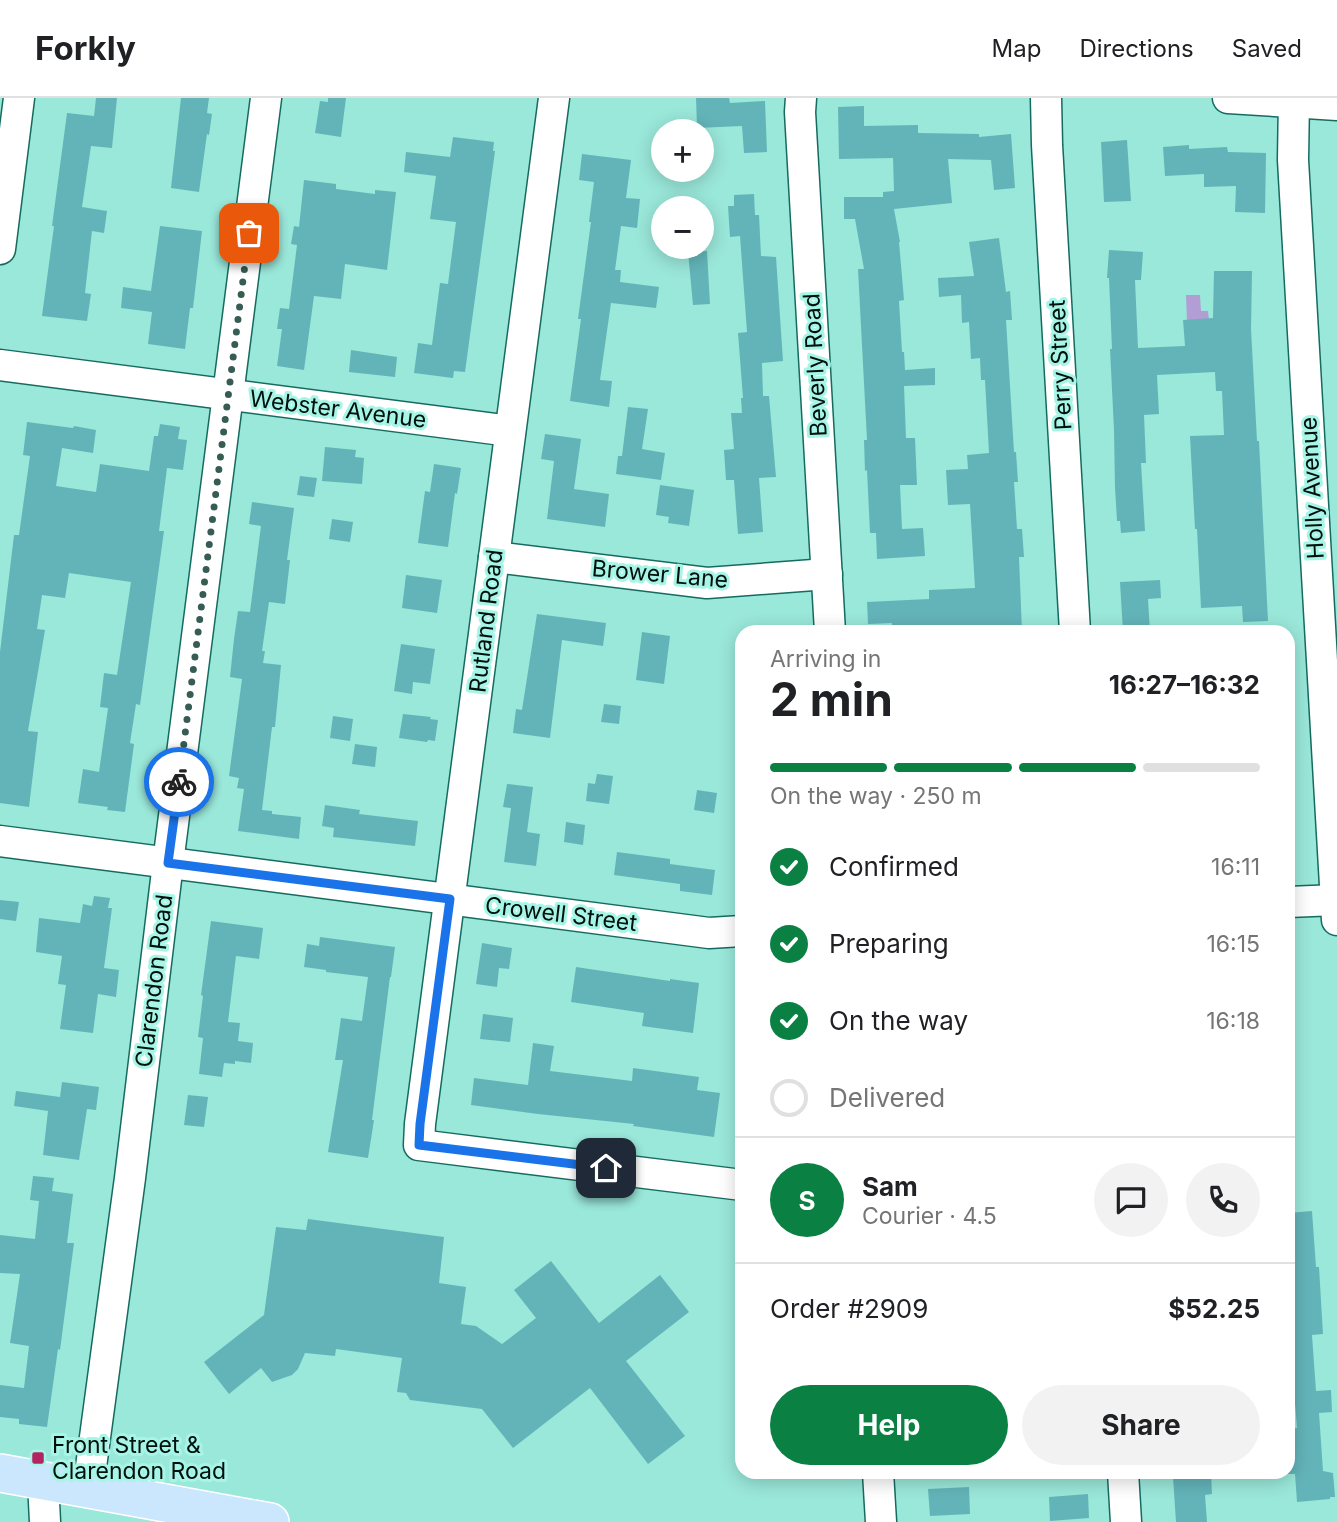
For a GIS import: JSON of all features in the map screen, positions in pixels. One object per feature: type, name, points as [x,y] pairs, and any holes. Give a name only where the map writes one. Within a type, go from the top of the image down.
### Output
[{"type":"main road","points":[[0,1472],[270,1522]]},
{"type":"street","points":[[0,249],[19,98]]},
{"type":"street","name":"Clarendon Road","points":[[88,1489],[130,1178],[266,98]]},
{"type":"street","name":"Rutland Road","points":[[554,98],[419,1145],[735,1184]]},
{"type":"street","name":"Beverly Road","points":[[801,98],[830,625]]},
{"type":"street","name":"Perry Street","points":[[1046,98],[1075,625]]},
{"type":"street","points":[[1228,98],[1293,100],[1337,105]]},
{"type":"street","name":"Holly Avenue","points":[[1293,100],[1293,160],[1337,907]]},
{"type":"street","name":"Webster Avenue","points":[[0,365],[510,431]]},
{"type":"street","name":"Brower Lane","points":[[494,557],[707,583],[827,574]]},
{"type":"street","name":"Crowell Street","points":[[0,841],[709,933],[735,931]]},
{"type":"street","points":[[1295,903],[1337,907]]},
{"type":"street","points":[[878,1479],[881,1522]]},
{"type":"street","points":[[1124,1479],[1126,1522]]},
{"type":"street","points":[[43,1481],[45,1522]]},
{"type":"shaded area","points":[[1186,295],[1200,295],[1201,311],[1208,311],[1209,321],[1187,322]]},
{"type":"building","points":[[96,98],[117,98],[112,148],[91,146],[82,207],[107,211],[104,233],[92,231],[85,293],[91,294],[87,321],[42,316],[67,113],[94,116]]},
{"type":"building","points":[[181,98],[209,98],[207,113],[212,114],[199,192],[171,188]]},
{"type":"building","points":[[328,98],[346,98],[341,137],[315,133],[320,101],[328,102]]},
{"type":"building","points":[[696,98],[729,98],[730,103],[765,101],[767,152],[744,153],[742,126],[714,127],[714,119],[697,119]]},
{"type":"building","points":[[864,106],[864,126],[918,125],[918,133],[979,134],[979,137],[1011,134],[1015,188],[994,190],[991,160],[948,159],[952,203],[894,209],[900,242],[904,300],[899,301],[905,370],[935,368],[935,385],[904,386],[906,438],[915,438],[917,485],[900,485],[902,529],[923,528],[925,556],[877,559],[876,533],[870,533],[867,470],[865,471],[864,440],[867,440],[858,269],[864,269],[855,219],[844,219],[844,197],[883,197],[883,192],[894,191],[893,158],[839,159],[838,107]]},
{"type":"building","points":[[453,137],[494,142],[495,151],[465,372],[454,371],[453,378],[414,373],[418,343],[432,345],[440,283],[448,284],[456,222],[430,219],[436,176],[404,172],[406,152],[450,157]]},
{"type":"building","points":[[1127,140],[1131,201],[1104,202],[1101,142]]},
{"type":"building","points":[[1189,145],[1189,149],[1227,147],[1228,152],[1266,153],[1265,213],[1235,212],[1236,186],[1204,187],[1204,174],[1165,176],[1163,147]]},
{"type":"building","points":[[582,154],[631,160],[626,198],[640,199],[637,228],[621,226],[615,270],[621,270],[620,282],[659,287],[656,308],[611,303],[600,380],[612,381],[609,407],[570,401],[594,182],[579,180]]},
{"type":"building","points":[[304,180],[336,184],[336,189],[375,194],[375,190],[396,192],[387,270],[345,264],[341,299],[314,296],[304,370],[277,366],[282,329],[277,329],[280,308],[289,309],[297,245],[291,244],[294,226],[299,227]]},
{"type":"building","points":[[754,194],[755,215],[759,215],[761,256],[776,257],[783,361],[762,363],[763,396],[769,396],[776,477],[759,478],[763,532],[738,534],[734,480],[726,480],[724,450],[734,449],[731,413],[742,413],[738,333],[747,332],[740,236],[730,237],[728,206],[734,206],[734,195]]},
{"type":"building","points":[[160,226],[202,231],[185,349],[148,344],[152,312],[121,308],[123,287],[151,291]]},
{"type":"building","points":[[999,238],[1006,292],[1010,291],[1012,320],[1006,320],[1018,482],[1014,482],[1017,529],[1022,529],[1024,557],[1019,557],[1022,625],[868,624],[867,602],[929,599],[929,590],[975,588],[970,504],[948,505],[946,470],[968,469],[967,455],[989,453],[985,380],[981,380],[980,358],[971,359],[969,322],[962,323],[961,295],[939,297],[938,278],[974,276],[969,242]]},
{"type":"building","points":[[1109,250],[1143,252],[1141,280],[1135,280],[1138,348],[1185,346],[1183,320],[1213,318],[1214,271],[1252,271],[1251,329],[1268,621],[1243,622],[1242,606],[1201,608],[1190,436],[1224,435],[1222,391],[1216,391],[1215,372],[1157,375],[1159,414],[1144,415],[1146,463],[1141,463],[1145,531],[1121,533],[1120,521],[1117,521],[1115,487],[1112,349],[1107,278]]},
{"type":"building","points":[[689,259],[707,259],[710,304],[693,305]]},
{"type":"building","points":[[351,350],[397,357],[395,377],[349,372]]},
{"type":"building","points":[[628,407],[648,409],[642,449],[665,453],[661,480],[616,474],[618,456],[622,456]]},
{"type":"building","points":[[27,422],[96,430],[93,453],[62,448],[56,486],[96,492],[100,464],[149,471],[154,436],[158,436],[160,424],[180,427],[178,439],[187,440],[183,470],[167,468],[159,531],[164,531],[140,705],[136,704],[130,743],[134,744],[125,812],[78,803],[83,769],[99,772],[108,708],[100,707],[104,673],[117,675],[131,582],[69,573],[65,598],[42,595],[37,629],[45,630],[28,731],[38,732],[29,807],[0,803],[0,652],[14,535],[19,535],[30,456],[23,455]]},
{"type":"building","points":[[545,434],[581,439],[574,489],[609,494],[605,527],[547,519],[554,461],[541,459]]},
{"type":"building","points":[[325,447],[356,450],[355,457],[364,458],[362,484],[322,481]]},
{"type":"building","points":[[434,464],[461,468],[448,547],[418,543],[425,491],[430,492]]},
{"type":"building","points":[[300,476],[317,478],[314,497],[297,495]]},
{"type":"building","points":[[660,485],[694,490],[689,526],[668,523],[669,517],[656,515]]},
{"type":"building","points":[[252,502],[294,508],[287,560],[290,560],[285,604],[269,602],[262,651],[265,651],[263,663],[281,665],[275,727],[272,727],[262,810],[272,811],[272,814],[301,817],[299,839],[238,831],[244,789],[237,788],[239,778],[229,776],[242,679],[230,677],[234,639],[238,611],[250,612],[261,526],[249,524]]},
{"type":"building","points":[[332,519],[353,522],[350,542],[329,539]]},
{"type":"building","points":[[406,575],[442,580],[437,613],[402,608]]},
{"type":"building","points":[[1160,580],[1161,598],[1148,599],[1150,625],[1123,625],[1120,582]]},
{"type":"building","points":[[537,614],[606,623],[603,646],[562,640],[550,738],[513,733],[516,709],[522,710]]},
{"type":"building","points":[[642,632],[670,636],[664,684],[636,680]]},
{"type":"building","points":[[401,644],[435,649],[430,684],[413,682],[412,694],[394,691]]},
{"type":"building","points":[[604,704],[621,706],[619,724],[601,722]]},
{"type":"building","points":[[403,714],[438,720],[435,741],[399,738]]},
{"type":"building","points":[[333,716],[353,719],[350,741],[330,738]]},
{"type":"building","points":[[355,744],[377,747],[375,767],[352,764]]},
{"type":"building","points":[[597,774],[613,776],[609,804],[586,801],[588,783],[595,784]]},
{"type":"building","points":[[507,784],[533,787],[527,832],[540,834],[536,866],[504,862],[511,808],[503,807]]},
{"type":"building","points":[[697,790],[717,793],[714,813],[694,810]]},
{"type":"building","points":[[325,805],[360,810],[359,814],[418,821],[415,846],[333,837],[334,828],[322,826]]},
{"type":"building","points":[[566,822],[585,825],[583,845],[564,842]]},
{"type":"building","points":[[617,852],[670,859],[670,864],[715,870],[712,895],[680,891],[680,884],[614,875]]},
{"type":"building","points":[[94,896],[110,898],[108,908],[112,908],[104,968],[119,970],[116,997],[98,994],[93,1033],[60,1029],[66,985],[58,984],[62,956],[36,952],[39,918],[80,923],[83,904],[92,906]]},
{"type":"building","points":[[0,900],[19,902],[16,921],[0,919]]},
{"type":"building","points":[[211,921],[263,928],[259,959],[236,956],[228,1022],[240,1023],[238,1041],[253,1043],[251,1063],[224,1063],[222,1077],[199,1074],[203,1038],[198,1037],[201,995]]},
{"type":"building","points":[[320,937],[395,947],[368,1158],[328,1152],[343,1060],[335,1060],[341,1018],[362,1021],[368,977],[304,967],[307,944],[319,946]]},
{"type":"building","points":[[482,943],[512,948],[509,969],[499,968],[497,987],[476,984]]},
{"type":"building","points":[[576,967],[699,983],[693,1033],[642,1026],[644,1013],[571,1002]]},
{"type":"building","points":[[483,1014],[513,1018],[510,1042],[480,1039]]},
{"type":"building","points":[[533,1043],[554,1046],[550,1071],[632,1081],[633,1068],[699,1077],[697,1090],[720,1093],[714,1137],[633,1126],[634,1124],[471,1105],[474,1078],[528,1085]]},
{"type":"building","points":[[62,1082],[99,1087],[96,1110],[87,1109],[79,1160],[43,1155],[48,1111],[14,1106],[16,1091],[60,1097]]},
{"type":"building","points":[[188,1095],[208,1097],[204,1127],[184,1125]]},
{"type":"building","points":[[33,1176],[54,1178],[52,1191],[73,1194],[67,1243],[74,1243],[47,1427],[19,1424],[19,1419],[0,1417],[0,1385],[24,1388],[29,1346],[10,1343],[20,1274],[0,1273],[0,1235],[35,1239],[39,1201],[30,1200]]},
{"type":"building","points":[[1312,1211],[1323,1334],[1312,1335],[1316,1391],[1331,1390],[1332,1412],[1319,1413],[1323,1471],[1333,1473],[1335,1497],[1297,1502],[1295,1474],[1295,1212]]},
{"type":"building","points":[[308,1219],[444,1237],[439,1283],[466,1287],[461,1324],[476,1326],[502,1344],[536,1318],[514,1290],[551,1261],[599,1323],[660,1275],[689,1312],[626,1361],[685,1436],[648,1464],[590,1388],[513,1448],[482,1409],[410,1400],[406,1393],[397,1392],[402,1358],[336,1349],[335,1356],[305,1353],[298,1369],[292,1375],[272,1382],[261,1368],[229,1394],[204,1362],[264,1315],[276,1227],[306,1230]]},
{"type":"building","points":[[1173,1479],[1211,1479],[1212,1494],[1205,1495],[1207,1522],[1176,1522]]},
{"type":"building","points":[[969,1487],[970,1514],[930,1516],[928,1489]]},
{"type":"building","points":[[1088,1494],[1089,1518],[1050,1521],[1049,1497]]},
{"type":"way so far","points":[[179,782],[249,233]]},
{"type":"place","name":"Front Street & Clarendon Road","points":[[38,1458]]},
{"type":"route","points":[[179,782],[168,863],[450,899],[419,1145],[606,1168]]}]
